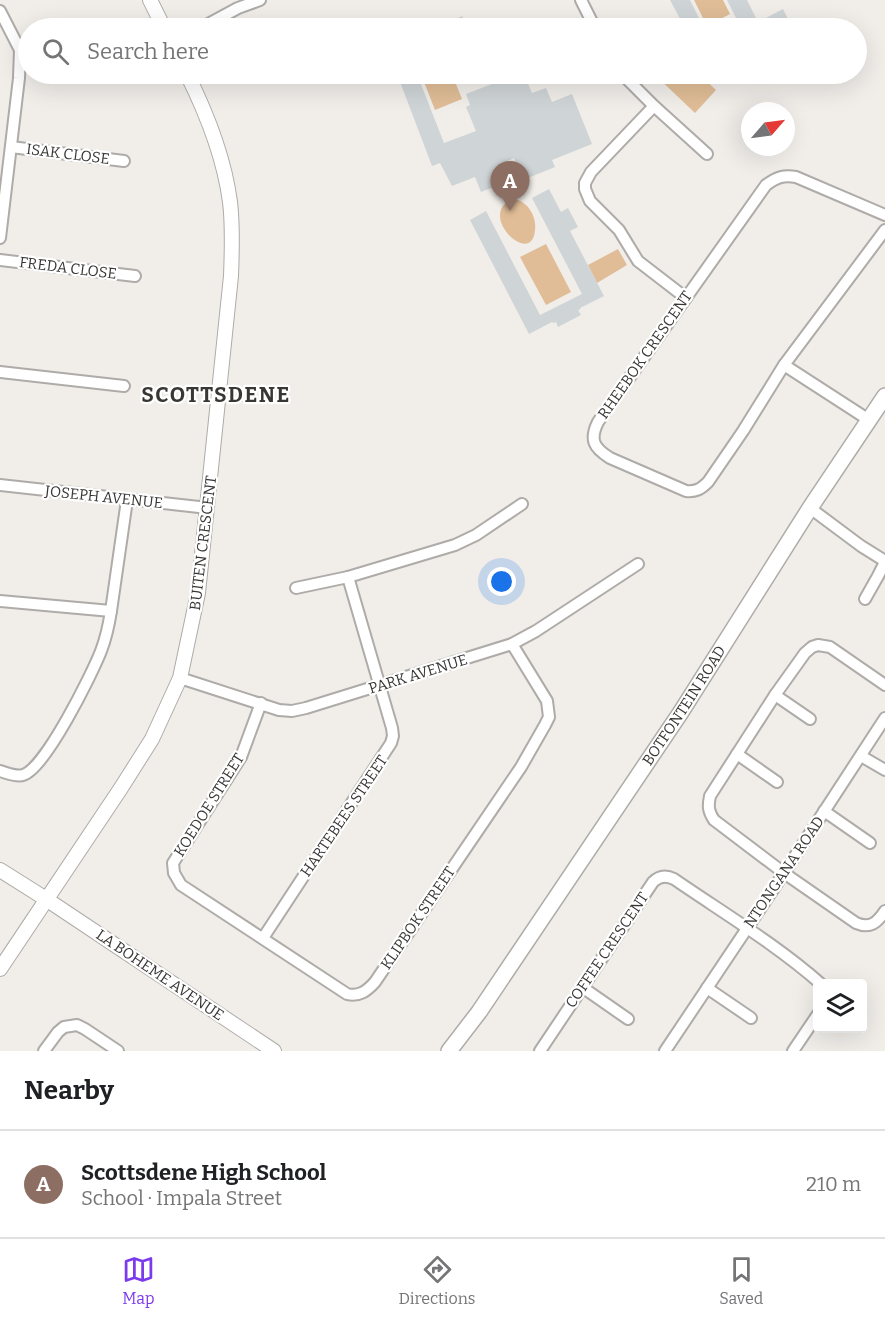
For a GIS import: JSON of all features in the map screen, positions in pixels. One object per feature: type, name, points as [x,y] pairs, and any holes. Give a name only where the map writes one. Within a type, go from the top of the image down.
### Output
[{"type":"main road","name":"BOTFONTEIN ROAD","points":[[449,1051],[479,1012],[681,712],[810,508],[885,396]]},
{"type":"main road","name":"BOTFONTEIN ROAD","points":[[459,1051],[479,1012]]},
{"type":"street","points":[[150,0],[159,18]]},
{"type":"street","points":[[220,18],[260,0]]},
{"type":"street","points":[[581,0],[591,18]]},
{"type":"street","points":[[0,11],[18,44]]},
{"type":"street","points":[[0,238],[18,83]]},
{"type":"street","name":"BUITEN CRESCENT","points":[[0,969],[152,739],[180,678],[198,593],[231,276],[232,240],[230,201],[216,142],[208,117],[192,84]]},
{"type":"street","points":[[632,84],[706,154]]},
{"type":"street","points":[[654,106],[591,172],[587,177],[585,189],[590,201],[619,230],[638,261],[686,298]]},
{"type":"street","name":"ISAK CLOSE","points":[[11,147],[124,161]]},
{"type":"street","name":"RHEEBOK CRESCENT","points":[[885,215],[796,177],[785,175],[766,185],[598,422],[593,438],[600,452],[686,491],[694,492],[701,489],[726,457],[784,365],[885,230]]},
{"type":"street","name":"FREDA CLOSE","points":[[0,260],[135,276]]},
{"type":"street","points":[[784,365],[869,420]]},
{"type":"street","points":[[0,372],[124,386]]},
{"type":"street","name":"JOSEPH AVENUE","points":[[0,486],[208,508]]},
{"type":"street","points":[[0,771],[23,775],[31,770],[49,748],[70,713],[101,651],[111,611],[127,500]]},
{"type":"street","points":[[296,588],[348,577],[455,545],[476,535],[522,504]]},
{"type":"street","points":[[810,508],[885,562],[865,599]]},
{"type":"street","name":"PARK AVENUE","points":[[180,678],[279,710],[292,711],[306,708],[512,644],[536,631],[638,564]]},
{"type":"street","name":"HARTEBEES STREET","points":[[262,938],[391,743],[393,736],[348,577]]},
{"type":"street","points":[[0,601],[111,611]]},
{"type":"street","name":"KLIPBOK STREET","points":[[174,873],[181,885],[347,994],[354,996],[370,988],[520,766],[549,717],[547,701],[512,644]]},
{"type":"street","points":[[885,685],[830,647],[818,645],[812,647],[776,695],[737,754],[710,796],[708,805],[709,813],[714,820],[784,873],[860,925],[867,926],[876,923],[885,911]]},
{"type":"street","points":[[776,695],[810,719]]},
{"type":"street","name":"KOEDOE STREET","points":[[174,873],[174,863],[241,757],[261,703]]},
{"type":"street","name":"NTONGANA ROAD","points":[[667,1050],[885,718]]},
{"type":"street","points":[[737,754],[777,782]]},
{"type":"street","points":[[861,756],[885,770]]},
{"type":"street","points":[[824,811],[870,843]]},
{"type":"street","name":"LA BOHEME AVENUE","points":[[0,870],[274,1051]]},
{"type":"street","name":"COFFEE CRESCENT","points":[[540,1051],[653,882],[660,877],[674,879],[746,928]]},
{"type":"street","points":[[746,928],[815,979]]},
{"type":"street","points":[[582,987],[628,1019]]},
{"type":"street","points":[[707,988],[751,1018]]},
{"type":"street","points":[[796,1050],[813,1022]]},
{"type":"street","points":[[44,1051],[64,1027],[77,1025],[118,1051]]},
{"type":"shaded area","points":[[694,0],[723,0],[730,14],[722,18],[703,18]]},
{"type":"shaded area","points":[[425,84],[456,84],[462,99],[435,110]]},
{"type":"shaded area","points":[[665,84],[710,84],[716,90],[695,113]]},
{"type":"shaded area","points":[[513,199],[523,202],[533,214],[535,230],[532,240],[525,244],[509,235],[502,226],[500,216],[503,206]]},
{"type":"shaded area","points":[[546,244],[571,292],[546,305],[520,257]]},
{"type":"shaded area","points":[[618,249],[627,265],[597,283],[588,265]]},
{"type":"building","points":[[670,0],[690,0],[699,18],[680,18]]},
{"type":"building","points":[[727,0],[747,0],[756,18],[736,18]]},
{"type":"building","points":[[783,9],[788,18],[766,18]]},
{"type":"building","points":[[401,84],[421,84],[444,143],[476,131],[466,107],[470,105],[466,94],[492,84],[528,84],[532,93],[546,88],[552,102],[572,94],[592,144],[552,160],[555,167],[523,180],[514,158],[498,165],[505,183],[481,192],[475,177],[452,186],[440,163],[432,166]]},
{"type":"building","points":[[549,189],[561,212],[568,208],[578,227],[570,231],[604,296],[580,308],[578,310],[581,315],[558,327],[556,322],[552,322],[529,334],[470,220],[486,211],[540,315],[582,294],[532,198]]},
{"type":"place","name":"Scottsdene High School","points":[[510,211]]},
{"type":"district","name":"SCOTTSDENE","points":[[216,395]]}]
